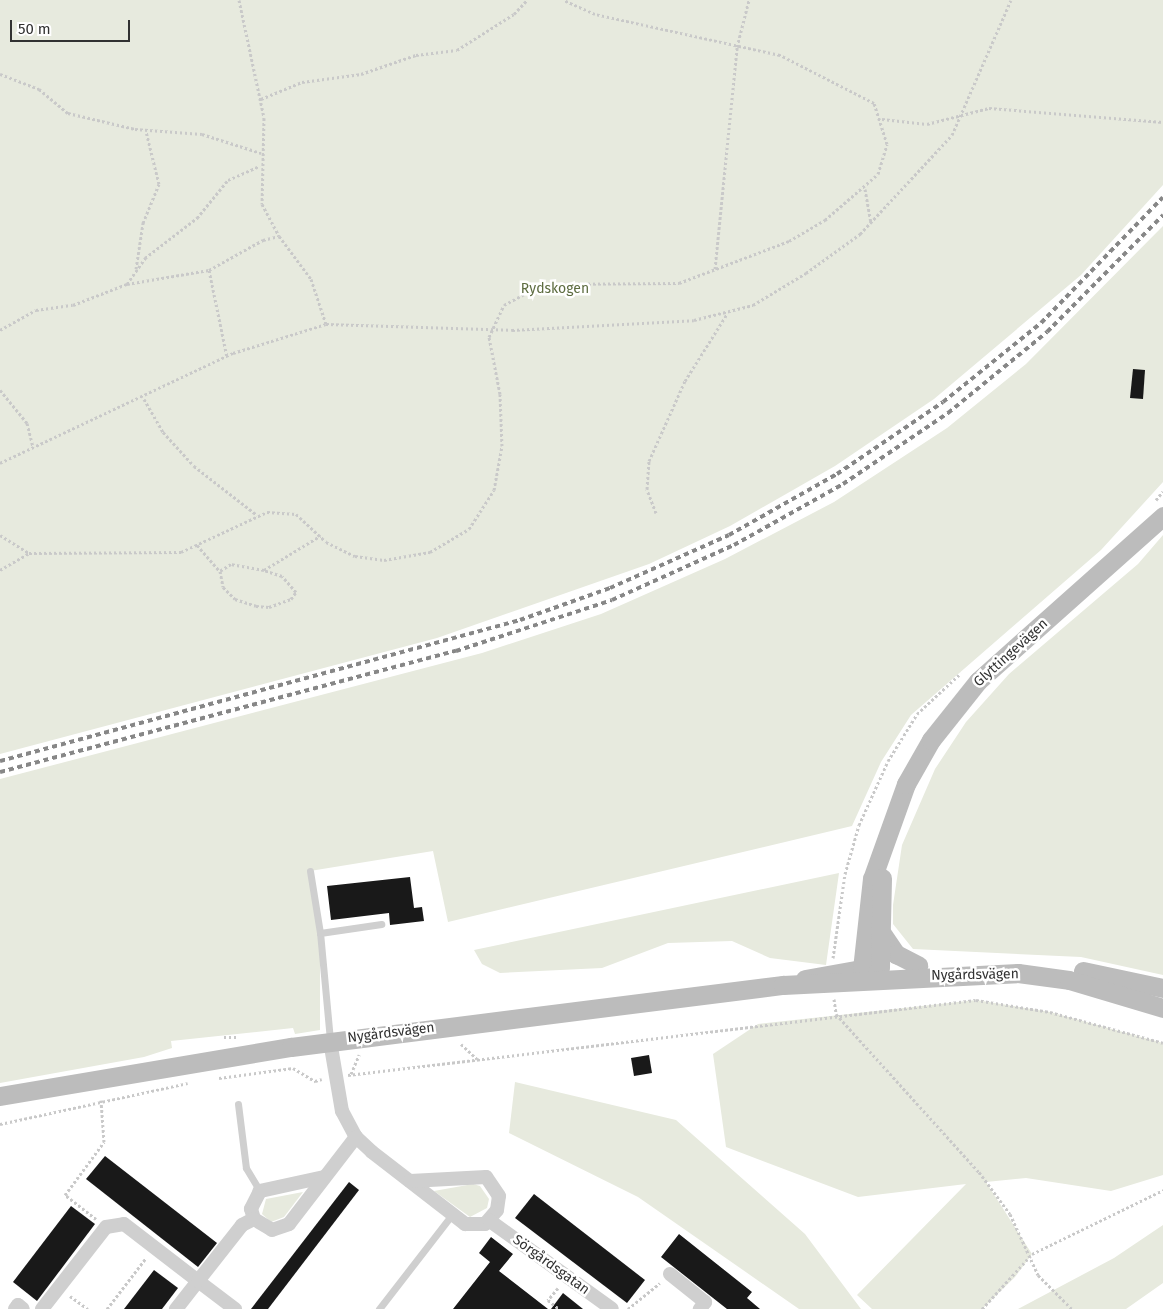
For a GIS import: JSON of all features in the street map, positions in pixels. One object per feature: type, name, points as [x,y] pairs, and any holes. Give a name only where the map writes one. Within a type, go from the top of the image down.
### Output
[{"type":"street","name":"Glyttingevägen","points":[[871,972],[872,880],[892,817],[931,740],[978,681],[1163,516]]},
{"type":"street","name":"Glyttingevägen","points":[[871,972],[881,932],[882,878],[892,817]]},
{"type":"street","points":[[881,932],[896,954],[918,966]]},
{"type":"street","name":"Nygårdsvägen","points":[[0,1096],[330,1041],[783,985],[918,966],[998,963],[1062,968],[1163,988]]},
{"type":"street","name":"Nygårdsvägen","points":[[871,972],[1018,973],[1069,980],[1163,1008]]},
{"type":"street","points":[[330,1041],[333,1077],[342,1111],[356,1136],[451,1216],[472,1226],[490,1220],[499,1196],[486,1177],[410,1181]]},
{"type":"street","points":[[324,1177],[260,1191],[251,1209],[254,1219],[261,1227],[280,1229],[324,1177],[356,1136]]},
{"type":"street","points":[[176,1309],[242,1225],[254,1219]]},
{"type":"street","name":"Sörgårdsgatan","points":[[490,1220],[568,1275],[612,1309]]},
{"type":"street","points":[[42,1309],[106,1227],[124,1224],[235,1309]]},
{"type":"street","points":[[670,1274],[705,1302],[700,1309]]},
{"type":"street","points":[[15,1309],[18,1305],[23,1309]]},
{"type":"lane","points":[[310,871],[320,933],[330,1041]]},
{"type":"lane","points":[[320,933],[381,924]]},
{"type":"lane","points":[[238,1104],[246,1168],[260,1191]]},
{"type":"lane","points":[[379,1309],[451,1216]]},
{"type":"path","points":[[238,0],[261,99],[260,166],[262,204],[279,236],[311,279],[326,324]]},
{"type":"path","points":[[261,99],[302,82],[361,74],[416,55],[457,50],[514,14],[528,0]]},
{"type":"path","points":[[0,570],[29,553],[181,552],[257,515],[296,514],[320,536],[355,556],[384,560],[430,552],[469,530],[494,490],[502,446],[491,330],[504,304],[543,284],[577,287],[680,283],[789,241],[865,189],[878,174],[887,144],[882,119],[874,103],[780,55],[595,14],[564,0]]},
{"type":"path","points":[[715,269],[737,47],[749,0]]},
{"type":"path","points":[[0,463],[144,399],[227,356],[326,324],[491,330],[673,322],[727,314],[753,304],[806,274],[871,223],[952,135],[964,112],[1011,0]]},
{"type":"path","points":[[0,74],[39,89],[68,113],[146,131],[202,134],[261,153]]},
{"type":"path","points":[[882,119],[927,124],[964,112],[989,108],[1163,122]]},
{"type":"path","points":[[136,271],[143,222],[159,184],[146,131]]},
{"type":"path","points":[[127,284],[145,258],[197,218],[228,180],[260,166]]},
{"type":"path","points":[[865,189],[871,223]]},
{"type":"path","points":[[0,330],[36,310],[73,305],[127,284],[209,270],[263,240],[279,236]]},
{"type":"path","points":[[209,270],[227,356]]},
{"type":"path","points":[[656,513],[647,489],[649,461],[685,381],[727,314]]},
{"type":"path","points":[[0,390],[26,423],[33,447]]},
{"type":"path","points":[[144,399],[163,432],[194,466],[257,515]]},
{"type":"path","points":[[0,535],[29,553]]},
{"type":"path","points":[[264,570],[320,536]]},
{"type":"path","points":[[197,545],[220,571],[223,587],[235,599],[269,607],[291,599],[296,592],[282,576],[264,570],[231,564],[220,571]]},
{"type":"path","points":[[211,1080],[292,1068],[316,1081],[333,1077],[836,1014],[976,1000],[1050,1012],[1163,1043]]},
{"type":"path","points":[[836,1014],[979,1172],[1032,1254],[1038,1275],[1072,1309]]},
{"type":"path","points":[[461,1044],[478,1059]]},
{"type":"path","points":[[0,1124],[101,1100],[193,1083]]},
{"type":"path","points":[[101,1100],[104,1142],[65,1195],[106,1227]]},
{"type":"path","points":[[982,1309],[1032,1254],[1163,1190]]},
{"type":"path","points":[[107,1309],[154,1247]]},
{"type":"path","points":[[628,1309],[670,1274]]},
{"type":"path","points":[[559,1309],[548,1300],[568,1275]]},
{"type":"path","points":[[59,1287],[88,1309]]},
{"type":"green space","name":"Rydskogen","points":[[0,0],[1163,0],[1163,185],[1081,275],[934,399],[835,466],[730,526],[649,564],[437,638],[0,754]]},
{"type":"green space","points":[[1163,226],[1163,482],[1101,550],[911,715],[881,762],[852,826],[448,922],[433,851],[310,871],[320,933],[320,1030],[295,1034],[293,1028],[171,1041],[172,1048],[144,1057],[0,1083],[0,779],[482,653],[601,614],[725,559],[834,502],[947,428],[1026,364]]},
{"type":"green space","points":[[1163,535],[1163,975],[1081,957],[913,949],[893,924],[893,905],[902,845],[935,769],[966,722],[1009,674],[1138,564]]},
{"type":"green space","points":[[839,873],[826,965],[770,958],[732,941],[668,943],[602,968],[500,973],[482,964],[474,950]]},
{"type":"green space","points":[[976,1000],[1050,1012],[1163,1043],[1163,1175],[1111,1191],[1026,1178],[986,1182],[1032,1254],[1015,1277],[982,1309],[872,1309],[857,1295],[966,1184],[858,1197],[726,1147],[713,1054],[758,1024]]},
{"type":"green space","points":[[515,1082],[676,1120],[805,1234],[861,1309],[799,1309],[638,1197],[509,1133]]},
{"type":"green space","points":[[473,1184],[480,1186],[489,1199],[487,1208],[470,1217],[434,1191]]},
{"type":"green space","points":[[303,1192],[284,1217],[271,1222],[262,1214],[266,1199]]},
{"type":"green space","points":[[1163,1225],[1163,1283],[1126,1309],[1018,1309],[1114,1258]]},
{"type":"building","points":[[1133,369],[1145,370],[1143,399],[1130,398]]},
{"type":"building","points":[[410,877],[414,908],[422,907],[424,921],[390,925],[389,913],[331,920],[327,886]]},
{"type":"building","points":[[649,1055],[652,1073],[634,1076],[631,1058]]},
{"type":"building","points":[[105,1156],[217,1243],[198,1267],[86,1179]]},
{"type":"building","points":[[349,1182],[359,1190],[268,1309],[251,1309]]},
{"type":"building","points":[[534,1194],[645,1280],[627,1303],[515,1218]]},
{"type":"building","points":[[71,1206],[95,1224],[37,1301],[13,1282]]},
{"type":"building","points":[[679,1234],[752,1292],[747,1298],[760,1309],[727,1309],[661,1257]]},
{"type":"building","points":[[491,1237],[513,1254],[499,1271],[548,1309],[453,1309],[490,1262],[479,1253]]},
{"type":"building","points":[[154,1270],[178,1288],[162,1309],[124,1309]]},
{"type":"building","points":[[563,1293],[583,1309],[551,1309]]},
{"type":"railway","points":[[0,761],[520,620],[610,588],[729,535],[837,474],[943,402],[1041,323],[1163,197]]},
{"type":"railway","points":[[0,772],[456,651],[612,600],[734,545],[843,484],[948,413],[1047,332],[1163,215]]}]
